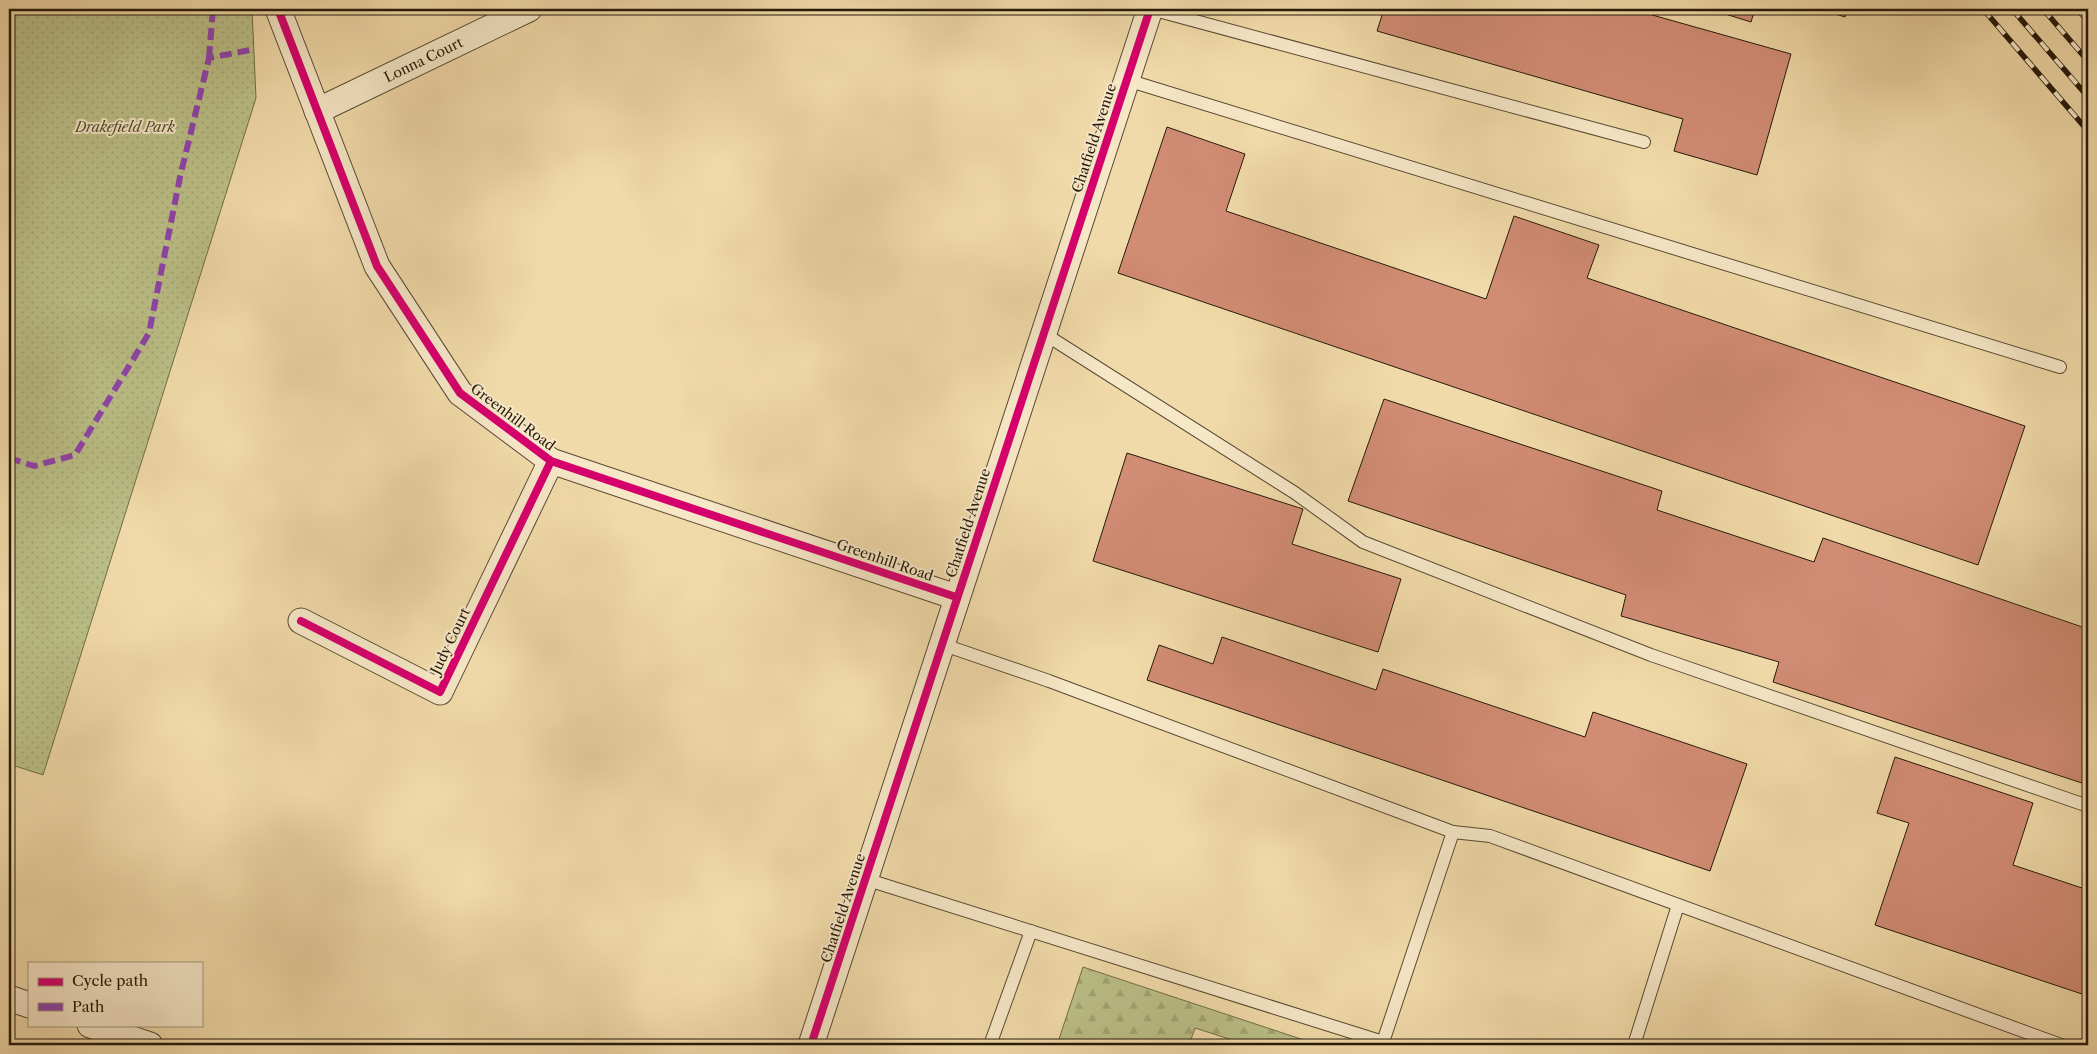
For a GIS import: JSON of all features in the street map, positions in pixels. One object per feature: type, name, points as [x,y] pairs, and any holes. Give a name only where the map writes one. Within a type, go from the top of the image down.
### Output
[{"type":"street","name":"Greenhill Road","points":[[278,9],[377,266],[460,393],[551,461],[956,597]]},
{"type":"street","name":"Lonna Court","points":[[317,111],[529,9]]},
{"type":"street","name":"Chatfield Avenue","points":[[811,1045],[956,597],[1150,9]]},
{"type":"street","name":"Judy Court","points":[[300,621],[440,692],[551,461]]},
{"type":"street","points":[[9,998],[28,1005]]},
{"type":"street","points":[[93,1026],[150,1045]]},
{"type":"lane","points":[[1150,9],[1644,142]]},
{"type":"lane","points":[[1127,80],[2060,367]]},
{"type":"lane","points":[[1043,333],[1295,493],[1363,542],[1651,655],[2088,806]]},
{"type":"lane","points":[[941,644],[1049,681],[1453,832],[1490,836],[2062,1045]]},
{"type":"lane","points":[[865,879],[1388,1043],[1453,832]]},
{"type":"lane","points":[[1634,1045],[1678,905]]},
{"type":"lane","points":[[990,1045],[1031,931]]},
{"type":"green space","name":"Drakefield Park","points":[[9,9],[252,9],[256,98],[43,775],[9,764]]},
{"type":"green space","points":[[1083,967],[1319,1045],[1248,1045],[1195,1028],[1189,1045],[1057,1045]]},
{"type":"building","points":[[1384,9],[1631,9],[1791,54],[1757,175],[1674,151],[1683,119],[1377,31]]},
{"type":"building","points":[[1709,9],[1755,9],[1751,22]]},
{"type":"building","points":[[1819,9],[1847,9],[1845,17]]},
{"type":"building","points":[[1167,127],[1245,154],[1226,211],[1486,299],[1514,216],[1599,245],[1587,278],[2025,426],[1978,565],[1118,273]]},
{"type":"building","points":[[1384,399],[1662,491],[1657,510],[1814,562],[1823,538],[2088,629],[2088,785],[1773,682],[1779,662],[1621,616],[1626,595],[1348,501]]},
{"type":"building","points":[[1127,453],[1303,509],[1292,544],[1401,579],[1378,652],[1093,561]]},
{"type":"building","points":[[1222,637],[1376,690],[1383,669],[1585,737],[1593,712],[1747,764],[1710,871],[1147,680],[1159,645],[1213,664]]},
{"type":"building","points":[[1895,757],[2033,803],[2013,865],[2088,890],[2088,996],[1875,925],[1909,823],[1877,813]]},
{"type":"railway","points":[[1983,9],[2088,131]]},
{"type":"railway","points":[[2012,9],[2088,97]]},
{"type":"railway","points":[[2043,9],[2088,61]]},
{"type":"railway","points":[[2077,9],[2088,21]]},
{"type":"marked path","points":[[209,58],[213,9]]},
{"type":"marked path","points":[[9,458],[34,466],[75,455],[149,333],[180,177],[209,58],[250,50]]},
{"type":"cycle path","points":[[278,9],[377,266],[460,393],[551,461],[956,597]]},
{"type":"cycle path","points":[[811,1045],[1150,9]]},
{"type":"cycle path","points":[[301,621],[440,692],[551,461]]}]
